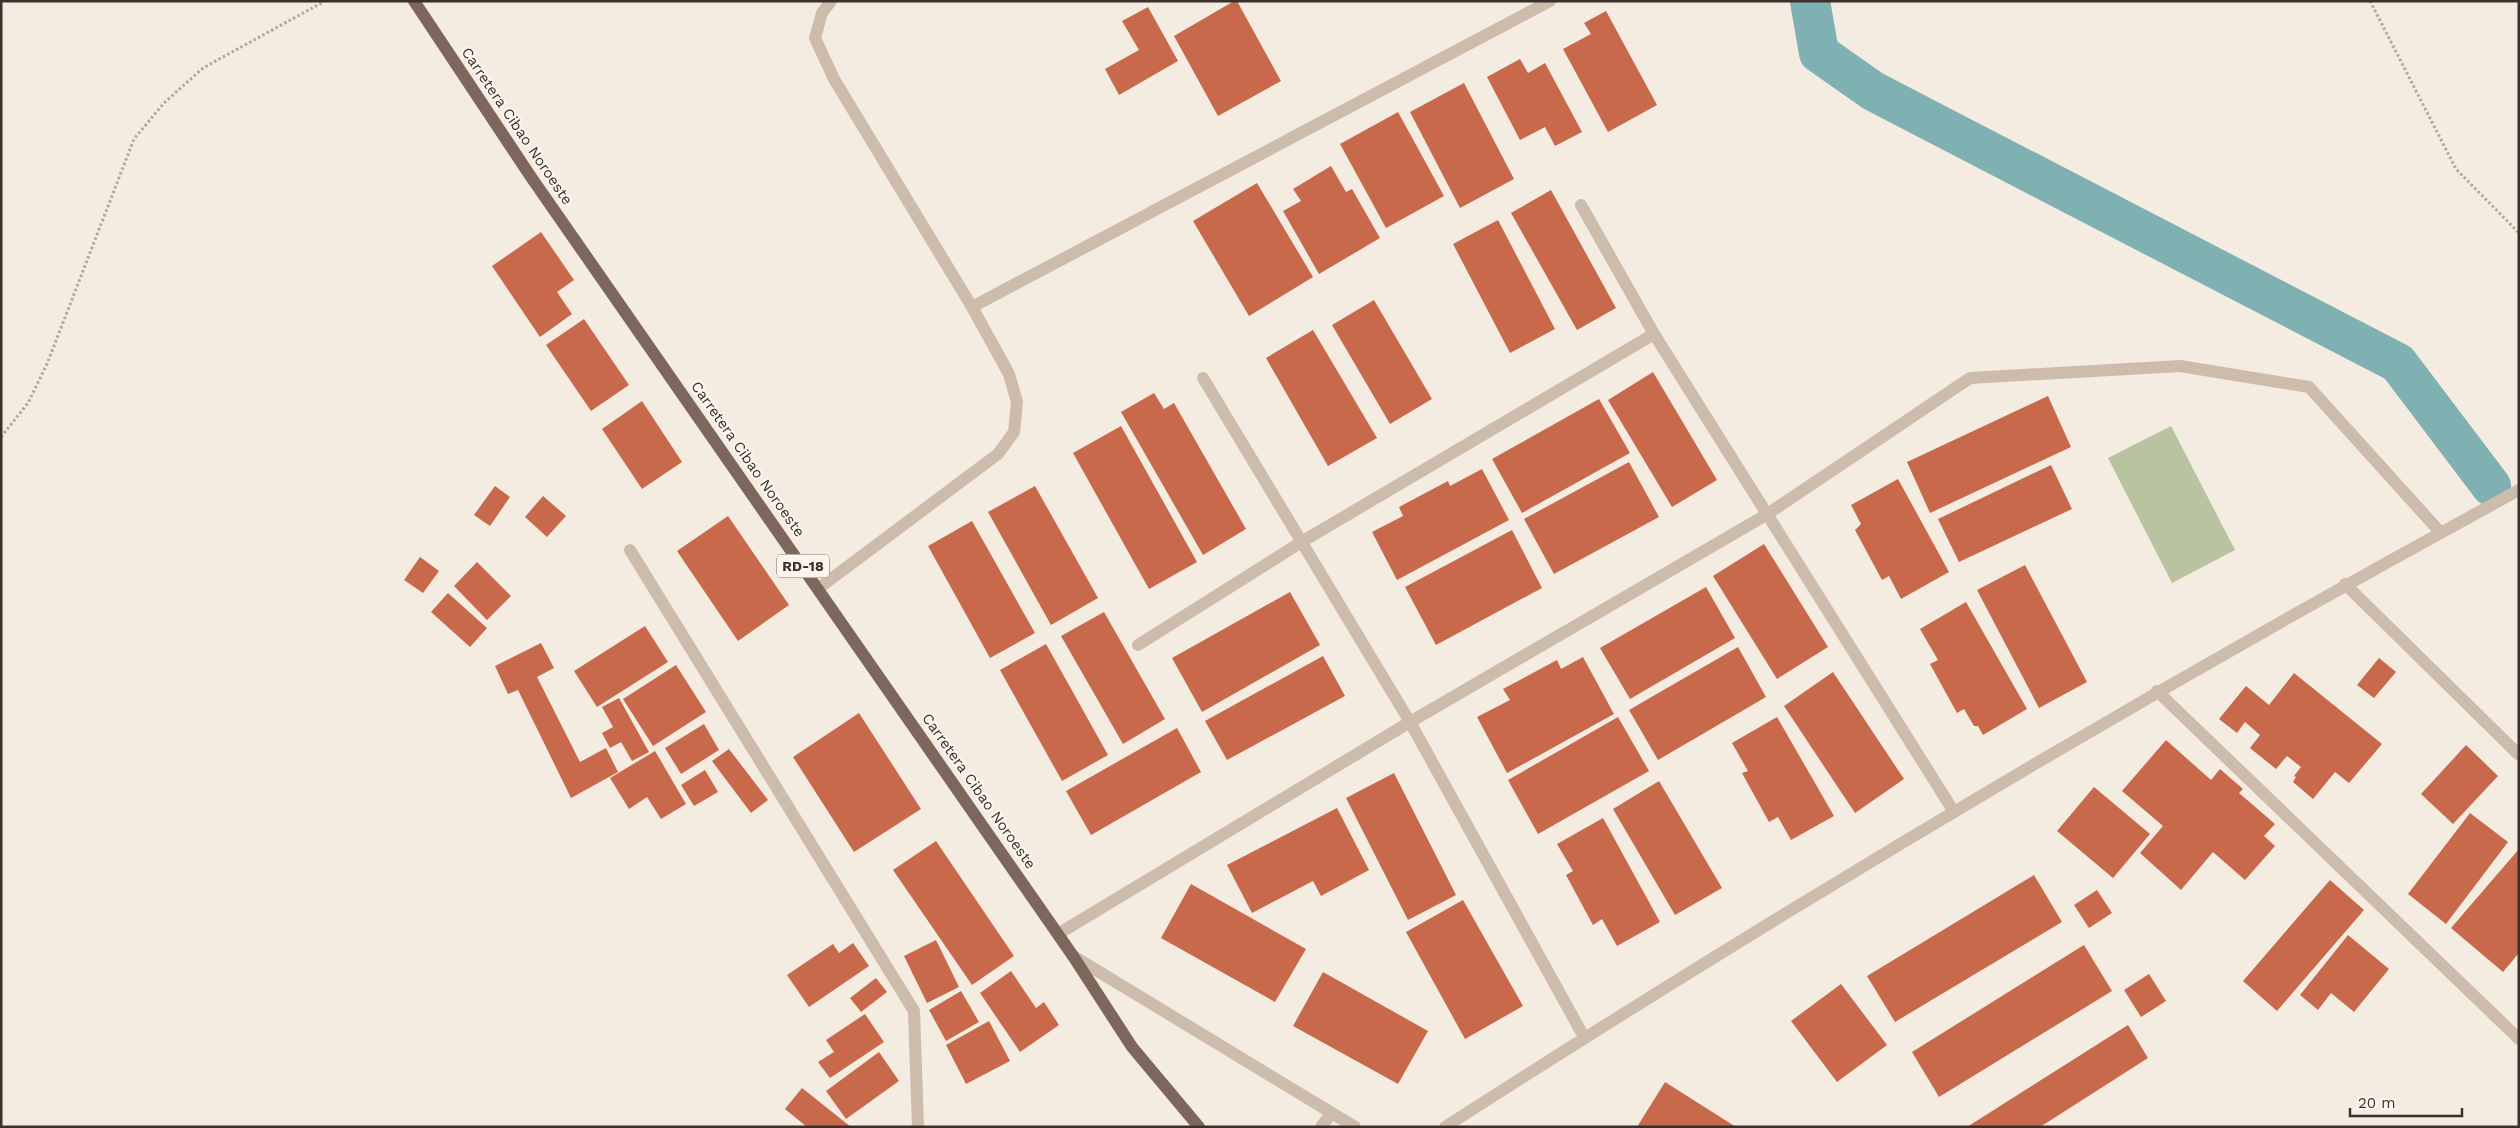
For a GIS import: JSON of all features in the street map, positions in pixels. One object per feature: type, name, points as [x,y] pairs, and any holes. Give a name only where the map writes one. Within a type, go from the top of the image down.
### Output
[{"type":"main road","name":"Carretera Cibao Noroeste","points":[[414,1],[531,177],[1058,934],[1132,1047],[1199,1127]]},
{"type":"street","points":[[818,588],[998,454],[1014,432],[1017,402],[1009,374],[972,307],[834,79],[815,38],[822,13],[831,1]]},
{"type":"street","points":[[972,307],[1550,1]]},
{"type":"street","points":[[1581,205],[1654,334],[1954,812]]},
{"type":"street","points":[[1138,645],[1303,542],[1654,334]]},
{"type":"street","points":[[1058,934],[1410,722],[1766,515],[1970,378],[2180,366],[2309,387],[2440,532]]},
{"type":"street","points":[[1203,378],[1410,722],[1584,1037]]},
{"type":"street","points":[[1445,1127],[1584,1037],[2157,691],[2345,584],[2519,490]]},
{"type":"street","points":[[630,550],[914,1011],[918,1127]]},
{"type":"street","points":[[2345,584],[2519,755]]},
{"type":"street","points":[[2157,691],[2519,1039]]},
{"type":"street","points":[[1073,956],[1355,1127]]},
{"type":"street","points":[[1321,1127],[1331,1114]]},
{"type":"path","points":[[1,437],[28,403],[47,364],[134,139],[164,103],[204,68],[325,1]]},
{"type":"path","points":[[2370,1],[2456,169],[2519,233]]},
{"type":"green space","points":[[2171,426],[2235,550],[2172,583],[2108,458]]},
{"type":"building","points":[[1237,1],[1281,81],[1218,116],[1174,36]]},
{"type":"building","points":[[1148,7],[1178,61],[1119,95],[1105,69],[1139,50],[1122,21]]},
{"type":"building","points":[[1606,11],[1657,105],[1608,132],[1563,49],[1591,34],[1584,23]]},
{"type":"building","points":[[1520,59],[1528,73],[1545,63],[1582,132],[1555,146],[1545,127],[1520,140],[1487,77]]},
{"type":"building","points":[[1464,83],[1514,179],[1460,208],[1410,112]]},
{"type":"building","points":[[1398,112],[1444,196],[1386,228],[1340,144]]},
{"type":"building","points":[[1331,166],[1346,192],[1352,189],[1380,238],[1319,274],[1283,211],[1301,201],[1293,189]]},
{"type":"building","points":[[1257,183],[1313,277],[1249,316],[1193,221]]},
{"type":"building","points":[[1551,190],[1616,308],[1577,330],[1511,213]]},
{"type":"building","points":[[1498,220],[1555,329],[1510,353],[1453,244]]},
{"type":"building","points":[[541,232],[574,280],[557,292],[572,314],[540,337],[492,266]]},
{"type":"building","points":[[1374,300],[1432,399],[1390,424],[1332,325]]},
{"type":"building","points":[[584,319],[629,385],[591,411],[546,345]]},
{"type":"building","points":[[1313,330],[1377,438],[1328,466],[1266,358]]},
{"type":"building","points":[[1653,372],[1717,480],[1672,507],[1608,400]]},
{"type":"building","points":[[1154,393],[1164,409],[1174,403],[1246,529],[1203,555],[1121,412]]},
{"type":"building","points":[[2048,396],[2071,447],[1930,513],[1907,462]]},
{"type":"building","points":[[1599,399],[1630,453],[1522,513],[1492,459]]},
{"type":"building","points":[[642,401],[682,462],[642,489],[602,429]]},
{"type":"building","points":[[1121,426],[1197,562],[1149,589],[1073,453]]},
{"type":"building","points":[[1629,462],[1659,517],[1554,574],[1524,519]]},
{"type":"building","points":[[2051,465],[2072,509],[1959,562],[1938,519]]},
{"type":"building","points":[[1482,469],[1509,520],[1397,580],[1372,532],[1403,516],[1399,507],[1448,481],[1450,486]]},
{"type":"building","points":[[1898,479],[1949,572],[1901,599],[1889,576],[1882,580],[1855,530],[1861,524],[1851,505]]},
{"type":"building","points":[[495,486],[510,497],[490,526],[474,515]]},
{"type":"building","points":[[1035,486],[1098,598],[1051,625],[988,512]]},
{"type":"building","points":[[543,496],[566,516],[547,537],[525,517]]},
{"type":"building","points":[[728,516],[789,605],[738,641],[677,551]]},
{"type":"building","points":[[972,521],[1035,633],[990,658],[928,546]]},
{"type":"building","points":[[1512,530],[1542,588],[1436,645],[1405,587]]},
{"type":"building","points":[[1764,544],[1828,647],[1777,679],[1713,576]]},
{"type":"building","points":[[420,557],[439,571],[423,593],[404,580]]},
{"type":"building","points":[[477,562],[511,596],[487,620],[454,586]]},
{"type":"building","points":[[2025,565],[2087,682],[2039,708],[1977,590]]},
{"type":"building","points":[[1706,587],[1735,638],[1630,699],[1600,648]]},
{"type":"building","points":[[1290,592],[1320,645],[1202,712],[1172,658]]},
{"type":"building","points":[[448,593],[487,628],[470,647],[431,612]]},
{"type":"building","points":[[1966,602],[2027,709],[1983,735],[1978,726],[1974,726],[1964,709],[1957,713],[1930,664],[1938,660],[1920,629]]},
{"type":"building","points":[[1104,612],[1165,719],[1123,744],[1061,636]]},
{"type":"building","points":[[645,626],[668,662],[597,707],[574,671]]},
{"type":"building","points":[[541,643],[554,668],[537,677],[580,762],[606,748],[618,772],[571,798],[518,690],[508,694],[495,666]]},
{"type":"building","points":[[1046,644],[1108,755],[1062,781],[1000,670]]},
{"type":"building","points":[[1738,647],[1766,697],[1658,760],[1629,710]]},
{"type":"building","points":[[1323,656],[1345,696],[1227,760],[1205,721]]},
{"type":"building","points":[[1583,657],[1614,714],[1507,773],[1477,717],[1510,700],[1503,689],[1557,660],[1561,669]]},
{"type":"building","points":[[2379,658],[2396,672],[2374,698],[2357,685]]},
{"type":"building","points":[[676,665],[706,712],[653,746],[623,699]]},
{"type":"building","points":[[1833,672],[1904,779],[1855,813],[1784,706]]},
{"type":"building","points":[[2294,673],[2382,744],[2349,783],[2335,772],[2313,799],[2293,782],[2296,777],[2294,776],[2301,767],[2287,756],[2276,769],[2250,748],[2260,735],[2245,722],[2237,733],[2219,719],[2246,686],[2269,705]]},
{"type":"building","points":[[619,698],[649,752],[632,761],[621,742],[610,748],[602,733],[613,727],[602,707]]},
{"type":"building","points":[[859,713],[921,809],[854,852],[793,757]]},
{"type":"building","points":[[1618,717],[1649,771],[1538,834],[1508,780]]},
{"type":"building","points":[[1777,717],[1834,816],[1791,840],[1778,817],[1769,822],[1742,773],[1748,771],[1732,743]]},
{"type":"building","points":[[704,724],[719,750],[681,774],[665,748]]},
{"type":"building","points":[[1177,728],[1201,772],[1091,835],[1066,791]]},
{"type":"building","points":[[2166,740],[2211,780],[2220,769],[2243,789],[2239,793],[2275,824],[2264,836],[2275,846],[2245,880],[2213,852],[2181,890],[2140,853],[2163,826],[2122,791]]},
{"type":"building","points":[[2466,745],[2498,776],[2453,824],[2421,794]]},
{"type":"building","points":[[729,749],[768,800],[751,813],[712,761]]},
{"type":"building","points":[[655,751],[686,804],[661,819],[647,797],[629,809],[610,778]]},
{"type":"building","points":[[705,770],[718,792],[694,806],[681,785]]},
{"type":"building","points":[[1394,773],[1456,895],[1408,920],[1346,798]]},
{"type":"building","points":[[1659,781],[1722,888],[1675,915],[1613,809]]},
{"type":"building","points":[[2094,787],[2150,834],[2113,878],[2057,831]]},
{"type":"building","points":[[1337,808],[1369,870],[1321,896],[1313,881],[1252,913],[1227,865]]},
{"type":"building","points":[[2470,813],[2508,842],[2446,924],[2408,894]]},
{"type":"building","points":[[1603,818],[1660,922],[1617,946],[1602,919],[1593,925],[1566,875],[1573,871],[1557,844]]},
{"type":"building","points":[[936,841],[1014,956],[972,985],[893,870]]},
{"type":"building","points":[[2519,849],[2519,953],[2503,972],[2451,928]]},
{"type":"building","points":[[2034,875],[2062,922],[1895,1022],[1867,976]]},
{"type":"building","points":[[2330,880],[2364,910],[2277,1011],[2243,981]]},
{"type":"building","points":[[1191,884],[1306,949],[1275,1002],[1161,938]]},
{"type":"building","points":[[2097,890],[2112,913],[2089,928],[2074,905]]},
{"type":"building","points":[[1463,900],[1523,1006],[1465,1039],[1406,932]]},
{"type":"building","points":[[2348,935],[2389,969],[2354,1012],[2331,993],[2318,1010],[2300,995]]},
{"type":"building","points":[[936,940],[959,987],[927,1003],[904,956]]},
{"type":"building","points":[[853,943],[869,966],[809,1007],[787,975],[833,944],[839,953]]},
{"type":"building","points":[[2084,945],[2112,991],[1939,1097],[1912,1052]]},
{"type":"building","points":[[1011,971],[1036,1008],[1044,1002],[1059,1025],[1020,1052],[980,993]]},
{"type":"building","points":[[1323,972],[1428,1031],[1398,1084],[1293,1026]]},
{"type":"building","points":[[2149,974],[2166,1001],[2141,1017],[2124,990]]},
{"type":"building","points":[[876,978],[887,992],[861,1012],[850,998]]},
{"type":"building","points":[[1841,984],[1887,1045],[1837,1082],[1791,1021]]},
{"type":"building","points":[[961,991],[979,1022],[946,1041],[929,1010]]},
{"type":"building","points":[[865,1014],[884,1042],[830,1078],[818,1062],[834,1052],[826,1040]]},
{"type":"building","points":[[989,1021],[1010,1061],[966,1084],[946,1045]]},
{"type":"building","points":[[2128,1025],[2148,1058],[2040,1127],[1967,1127]]},
{"type":"building","points":[[879,1052],[899,1081],[846,1119],[826,1091]]},
{"type":"building","points":[[1665,1082],[1736,1127],[1637,1127]]},
{"type":"building","points":[[802,1088],[851,1127],[807,1127],[785,1109]]},
{"type":"waterway","points":[[1810,1],[1819,53],[1873,91],[2398,363],[2491,486]]}]
